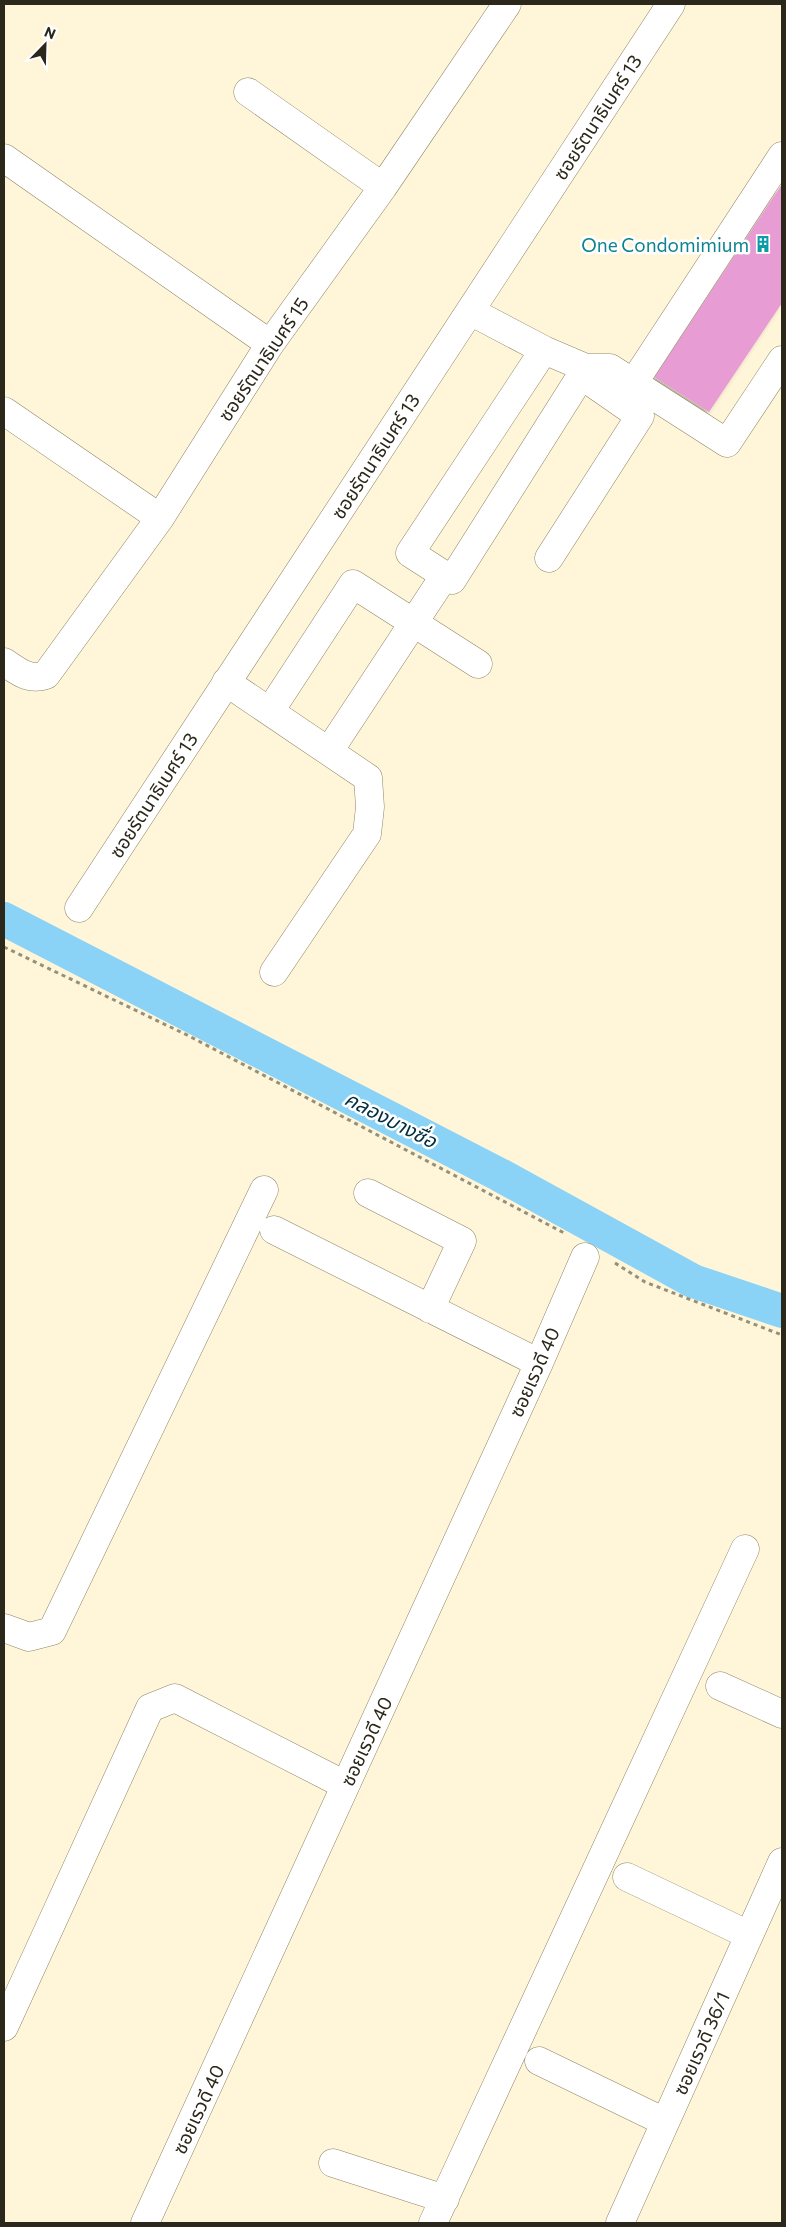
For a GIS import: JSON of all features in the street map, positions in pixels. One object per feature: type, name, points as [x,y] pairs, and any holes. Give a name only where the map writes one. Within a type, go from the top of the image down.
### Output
[{"type":"street","name":"ซอยรัตนาธิเบศร์ 15","points":[[4,662],[24,675],[35,679],[46,675],[160,518],[270,344],[383,187],[506,4]]},
{"type":"street","name":"ซอยรัตนาธิเบศร์ 13","points":[[79,908],[671,4]]},
{"type":"street","points":[[248,92],[383,187]]},
{"type":"street","points":[[634,382],[782,156]]},
{"type":"street","points":[[4,158],[270,344]]},
{"type":"street","points":[[470,311],[584,372],[640,416],[549,558]]},
{"type":"street","points":[[544,350],[410,553],[452,580],[584,372],[610,368],[727,442],[782,360]]},
{"type":"street","points":[[4,411],[160,518]]},
{"type":"street","points":[[329,752],[445,575]]},
{"type":"street","points":[[270,711],[353,584],[478,664]]},
{"type":"street","points":[[226,682],[368,778],[370,807],[367,834],[274,972]]},
{"type":"street","points":[[4,1628],[29,1637],[52,1631],[264,1190]]},
{"type":"street","points":[[368,1193],[462,1240],[430,1309]]},
{"type":"street","points":[[274,1230],[539,1363]]},
{"type":"street","name":"ซอยเรวดี 40","points":[[146,2223],[539,1363],[595,1258]]},
{"type":"street","points":[[333,2163],[439,2211],[745,1549]]},
{"type":"street","points":[[720,1686],[782,1714]]},
{"type":"street","points":[[4,2026],[150,1708],[175,1698],[346,1785]]},
{"type":"street","name":"ซอยเรวดี 36/1","points":[[620,2223],[782,1862]]},
{"type":"street","points":[[627,1877],[750,1935]]},
{"type":"street","points":[[539,2062],[666,2122]]},
{"type":"path","points":[[4,947],[189,1036],[567,1235]]},
{"type":"path","points":[[595,1258],[645,1282],[782,1335]]},
{"type":"building","name":"One Condomimium","points":[[782,184],[782,303],[709,412],[654,377]]},
{"type":"waterway","name":"คลองบางซื่อ","points":[[4,919],[500,1175],[693,1281],[782,1311]]},
{"type":"place","name":"One Condomimium","points":[[763,244]]}]
